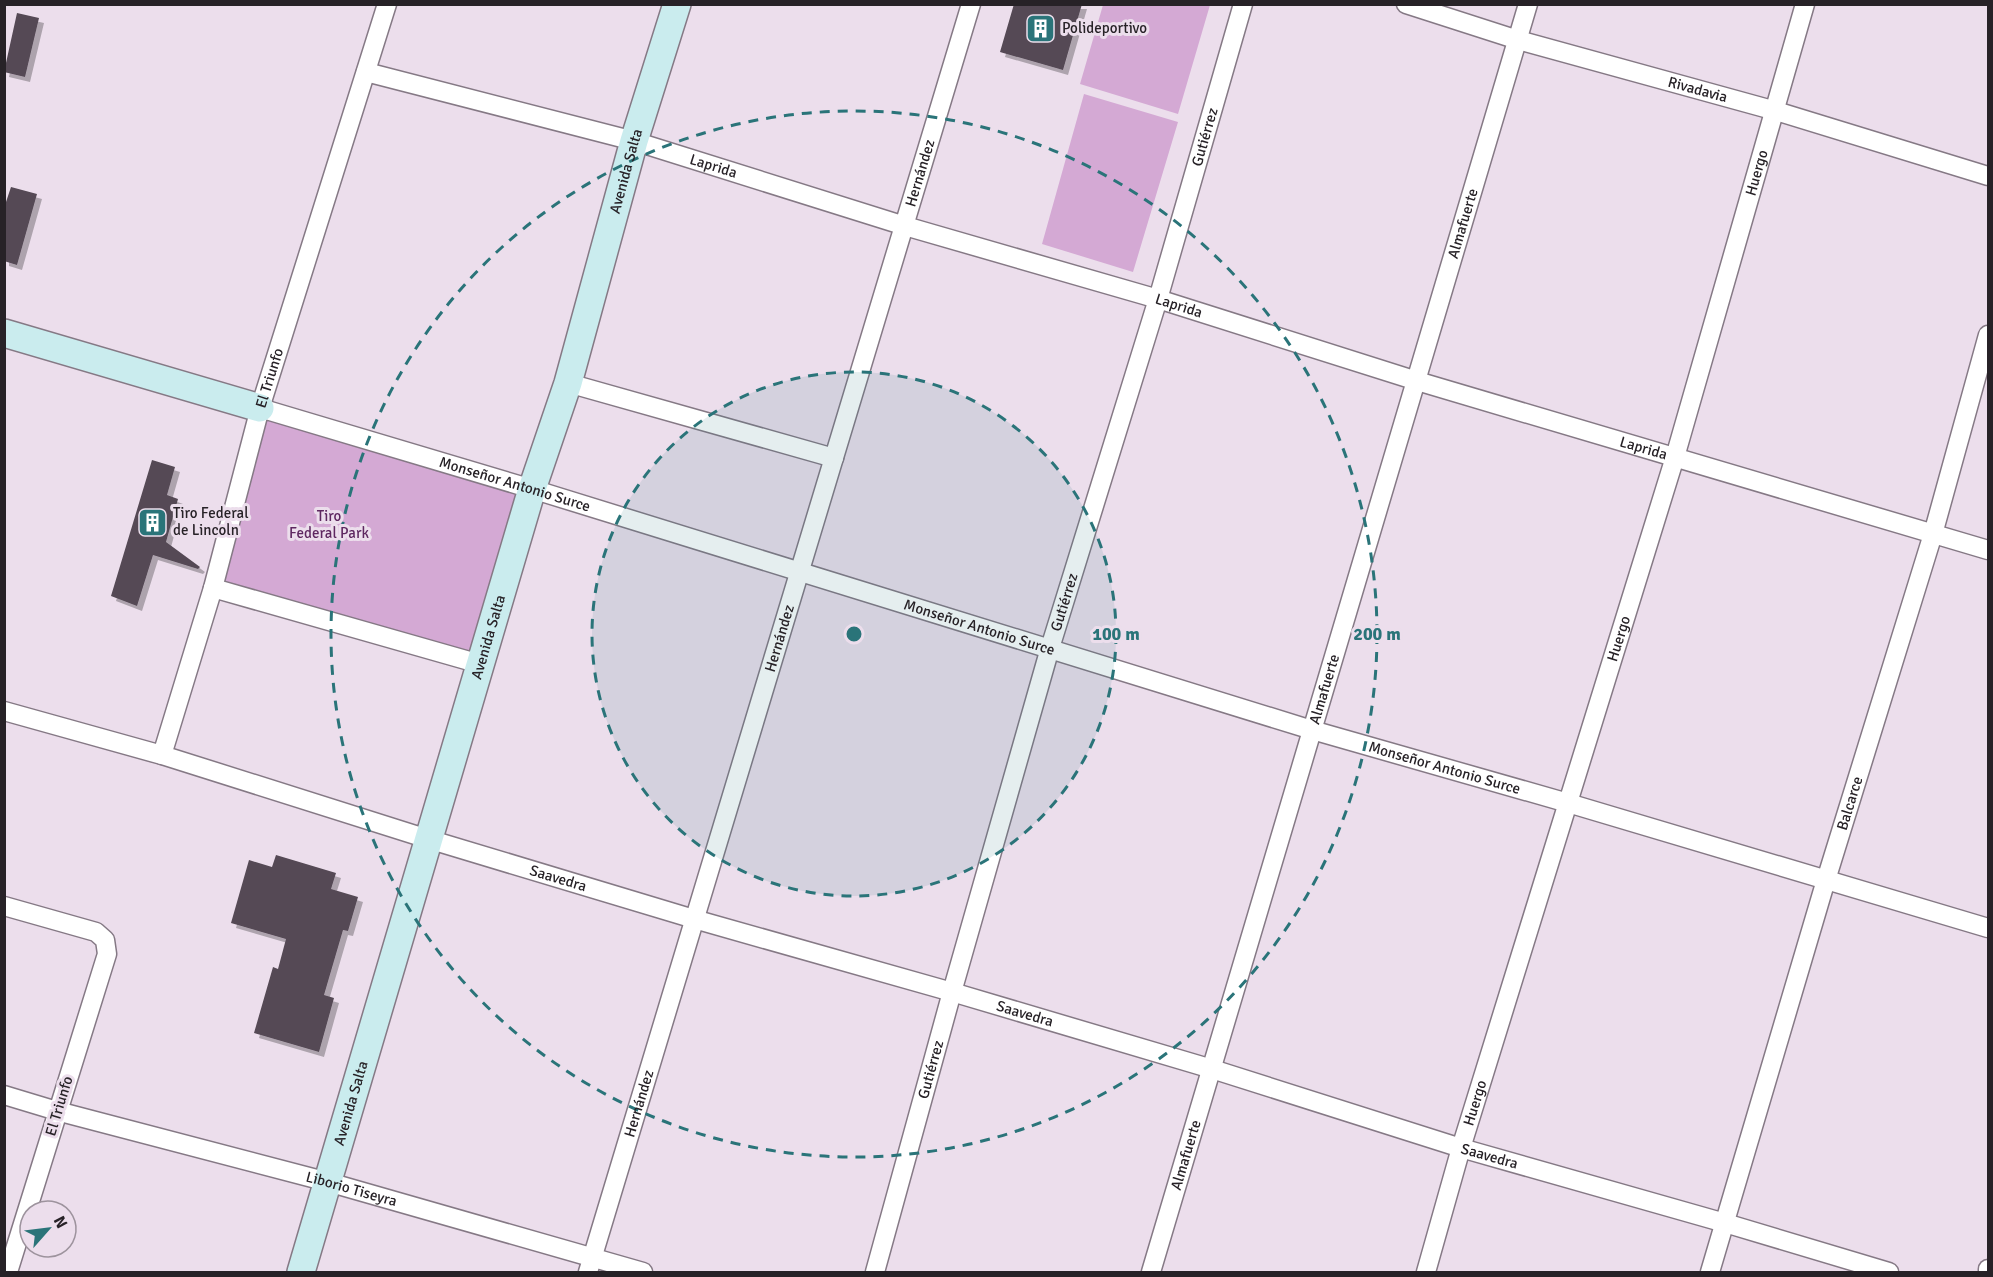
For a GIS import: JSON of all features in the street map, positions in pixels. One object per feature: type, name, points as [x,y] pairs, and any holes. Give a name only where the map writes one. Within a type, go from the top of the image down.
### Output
[{"type":"main road","name":"Avenida Salta","points":[[301,1272],[532,489],[568,383],[634,141],[676,4]]},
{"type":"main road","name":"Monseñor Antonio Surce","points":[[5,335],[260,408]]},
{"type":"street","name":"El Triunfo","points":[[162,755],[213,588],[260,408],[387,4]]},
{"type":"street","name":"Hernández","points":[[590,1265],[971,4]]},
{"type":"street","name":"Gutiérrez","points":[[875,1272],[1050,648],[1158,299],[1243,4]]},
{"type":"street","name":"Rivadavia","points":[[1406,4],[1518,40],[1776,111],[1989,176]]},
{"type":"street","name":"Almafuerte","points":[[1151,1272],[1528,4]]},
{"type":"street","name":"Huergo","points":[[1426,1272],[1461,1148],[1675,457],[1805,4]]},
{"type":"street","name":"Laprida","points":[[366,72],[634,141],[904,225],[1158,299],[1417,381],[1989,550]]},
{"type":"street","name":"Balcarce","points":[[1710,1272],[1826,880],[1933,534],[1989,335]]},
{"type":"street","points":[[568,383],[834,458]]},
{"type":"street","name":"Monseñor Antonio Surce","points":[[260,408],[532,489],[1312,730],[1989,928]]},
{"type":"street","points":[[213,588],[480,664]]},
{"type":"street","name":"Saavedra","points":[[4,711],[162,755],[428,839],[694,919],[1212,1069],[1461,1148],[1889,1272]]},
{"type":"street","name":"El Triunfo","points":[[4,906],[96,932],[105,940],[107,954],[8,1272]]},
{"type":"street","name":"Liborio Tiseyra","points":[[4,1095],[328,1182],[590,1265],[643,1272]]},
{"type":"green space","points":[[1103,5],[1210,5],[1178,114],[1080,84]]},
{"type":"green space","points":[[1084,94],[1178,122],[1133,272],[1042,244]]},
{"type":"green space","name":"Tiro Federal Park","points":[[260,408],[532,489],[480,664],[213,588]]},
{"type":"building","name":"Polideportivo","points":[[1014,4],[1082,4],[1063,70],[1000,52]]},
{"type":"building","points":[[17,13],[39,18],[25,77],[4,72]]},
{"type":"building","points":[[11,187],[37,194],[17,265],[4,261],[4,208]]},
{"type":"building","name":"Tiro Federal de Lincoln","points":[[152,460],[175,467],[167,495],[178,499],[166,542],[200,567],[198,569],[153,555],[137,606],[111,596]]},
{"type":"building","points":[[276,855],[336,873],[331,889],[358,897],[348,931],[343,930],[324,995],[334,998],[319,1052],[254,1033],[273,967],[278,969],[286,939],[231,923],[249,860],[272,867]]},
{"type":"place","name":"Polideportivo","points":[[1041,28]]},
{"type":"place","name":"Tiro Federal de Lincoln","points":[[152,522]]}]
